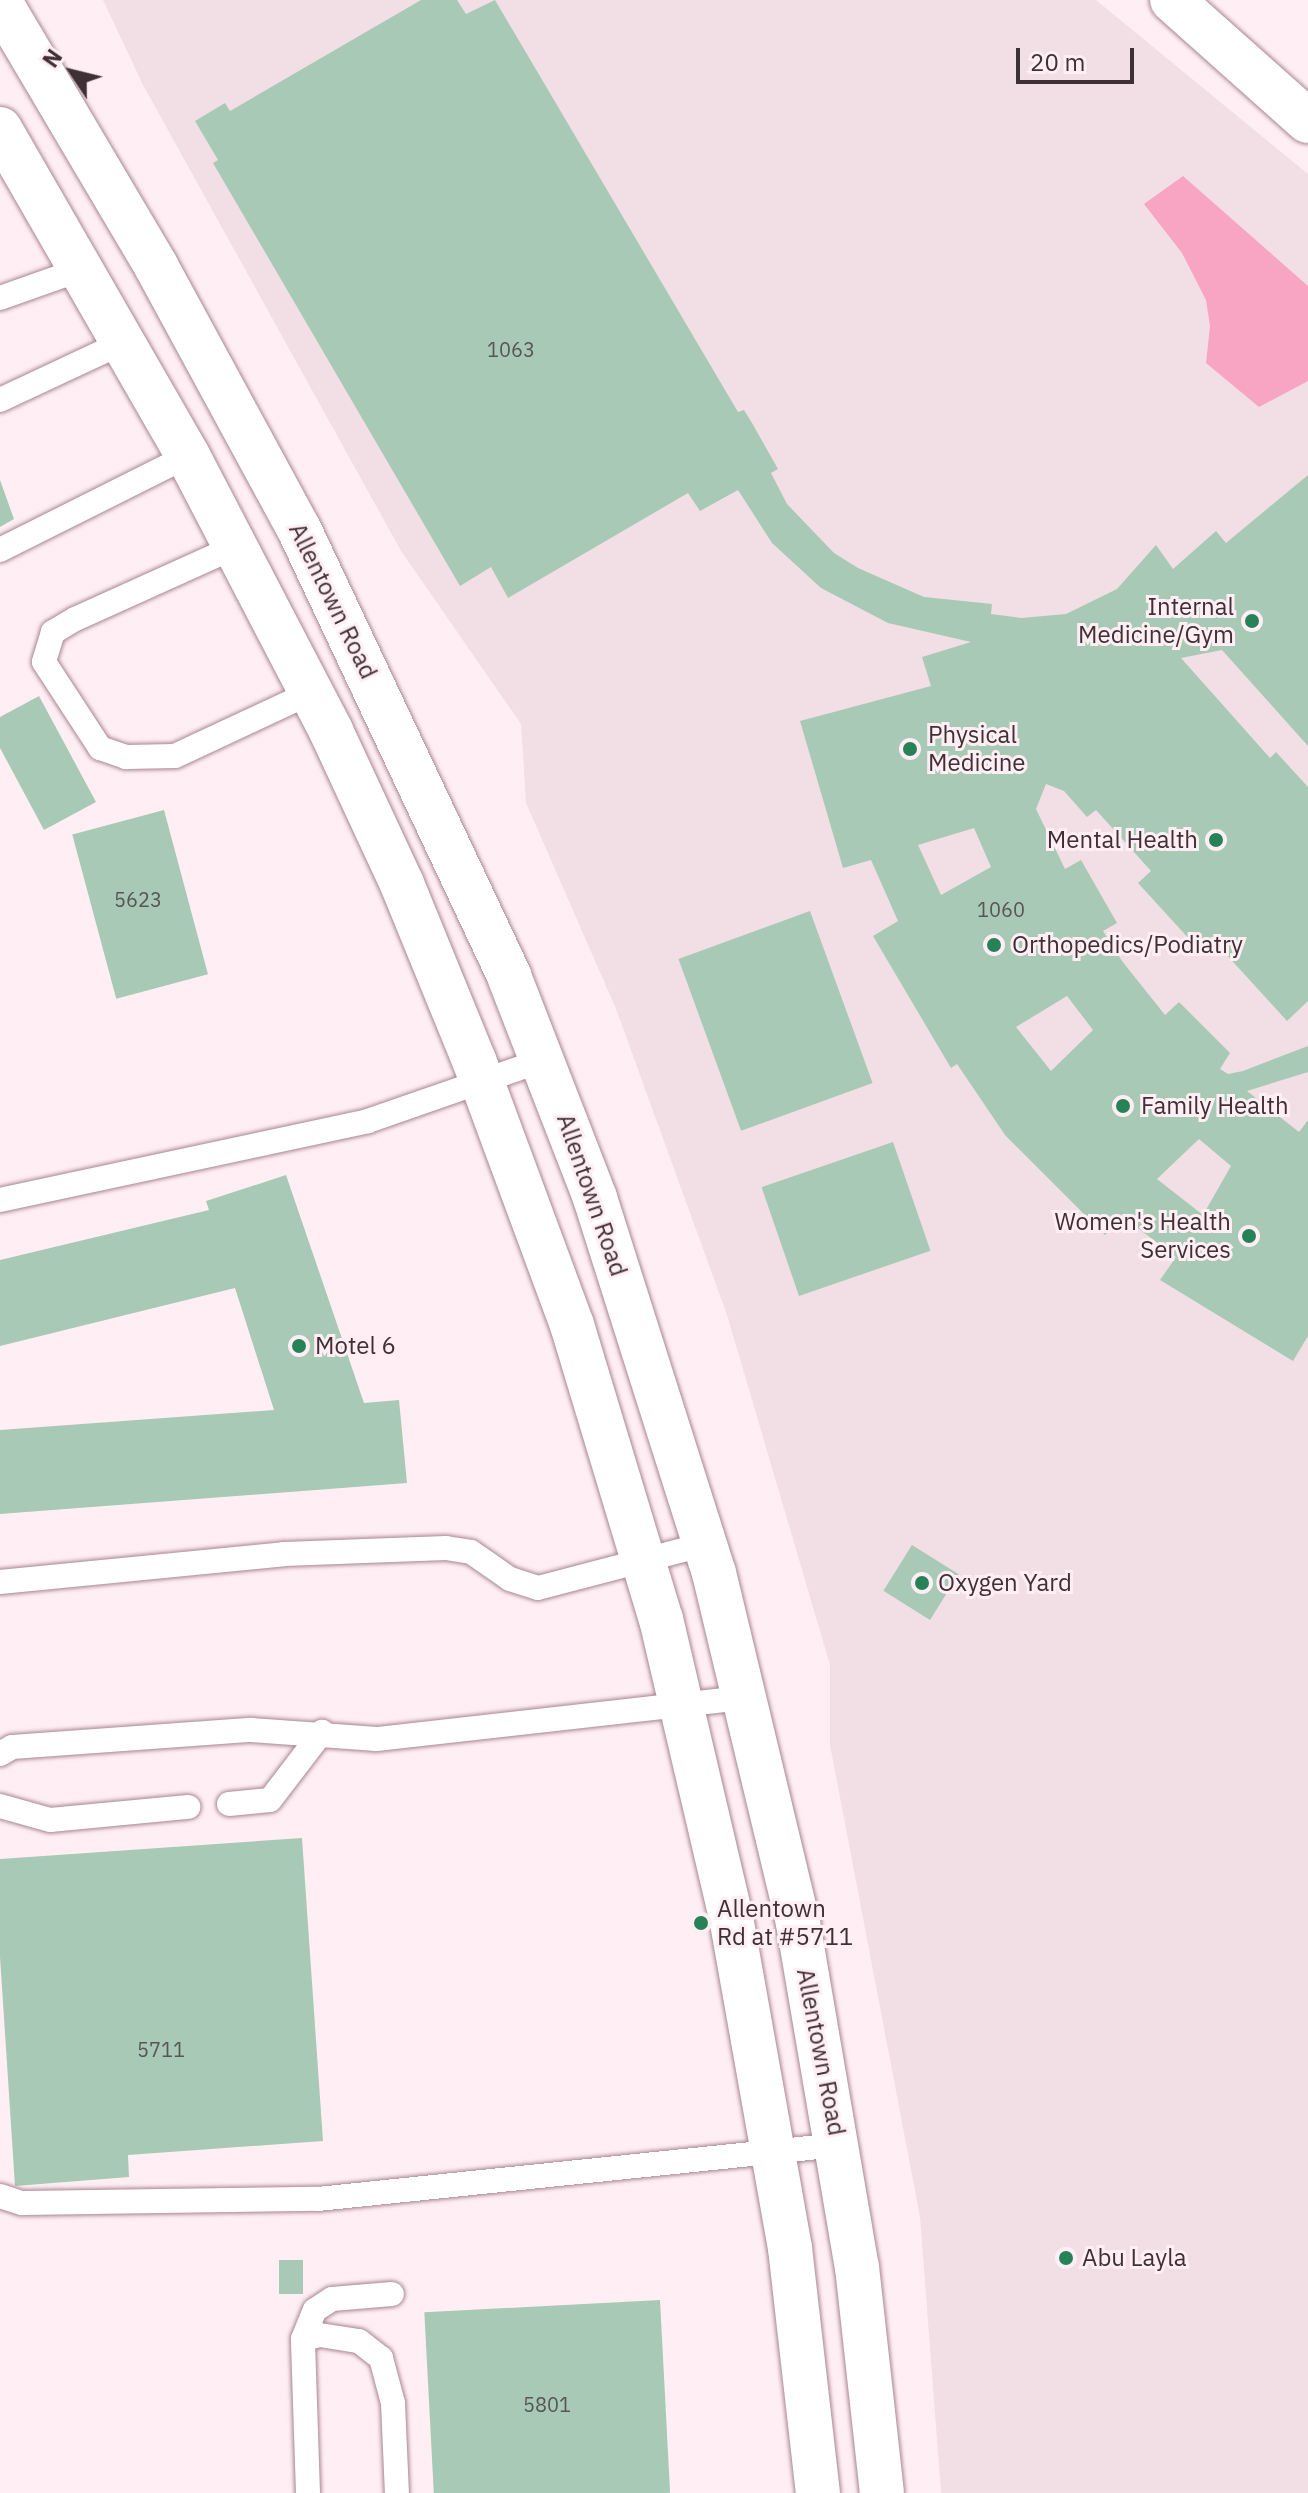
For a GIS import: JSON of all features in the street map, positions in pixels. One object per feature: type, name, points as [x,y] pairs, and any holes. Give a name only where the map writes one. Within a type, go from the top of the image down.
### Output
[{"type":"main road","points":[[1172,0],[1308,121]]},
{"type":"main road","name":"Allentown Road","points":[[0,2],[156,266],[299,529],[502,962],[595,1198],[706,1544],[798,1923],[838,2145],[870,2361],[882,2493]]},
{"type":"main road","points":[[0,129],[188,456],[312,692],[402,884],[482,1082],[572,1325],[684,1704],[776,2152],[818,2493]]},
{"type":"lane","points":[[0,298],[82,269]]},
{"type":"lane","points":[[0,400],[124,342]]},
{"type":"lane","points":[[0,550],[188,456]]},
{"type":"lane","points":[[237,546],[53,632],[44,662],[100,748],[126,757],[175,756],[312,692]]},
{"type":"lane","points":[[0,1200],[368,1121],[543,1060]]},
{"type":"lane","points":[[0,1582],[284,1554],[446,1548],[471,1552],[510,1579],[538,1588],[706,1544]]},
{"type":"lane","points":[[0,1754],[12,1747],[251,1730],[322,1732],[377,1739],[744,1698]]},
{"type":"lane","points":[[229,1804],[270,1800],[322,1732]]},
{"type":"lane","points":[[0,1806],[50,1820],[188,1807]]},
{"type":"lane","points":[[0,2196],[22,2203],[318,2199],[838,2145]]},
{"type":"lane","points":[[308,2493],[303,2339],[315,2310],[332,2299],[392,2294]]},
{"type":"lane","points":[[303,2339],[320,2335],[359,2341],[381,2358],[393,2403],[397,2493]]},
{"type":"shaded area","points":[[103,0],[1096,0],[1308,174],[1308,2493],[941,2493],[920,2217],[830,1745],[830,1665],[727,1315],[616,1009],[526,803],[521,724],[401,551],[143,85]]},
{"type":"shaded area","points":[[1183,176],[1308,286],[1308,381],[1259,407],[1206,363],[1210,326],[1206,300],[1182,253],[1144,204]]},
{"type":"building","points":[[421,0],[457,0],[466,14],[495,0],[738,412],[744,410],[752,423],[778,469],[771,473],[787,504],[834,553],[858,568],[924,597],[992,604],[991,614],[1021,618],[1066,614],[1117,589],[1156,545],[1173,569],[1216,531],[1226,543],[1308,475],[1308,746],[1222,650],[1181,658],[1270,758],[1276,752],[1308,787],[1308,1001],[1287,1021],[1214,941],[1202,953],[1138,883],[1151,871],[1096,810],[1087,817],[1064,791],[1046,784],[1036,809],[1065,869],[1081,860],[1117,923],[1103,931],[1122,961],[1165,1015],[1179,1002],[1230,1053],[1220,1069],[1228,1074],[1243,1071],[1308,1046],[1308,1072],[1247,1091],[1299,1132],[1308,1120],[1308,1336],[1293,1361],[1160,1280],[1176,1257],[1122,1216],[1105,1235],[1005,1135],[957,1064],[951,1068],[873,936],[898,921],[871,860],[843,868],[800,721],[931,686],[922,657],[971,642],[888,623],[821,588],[772,543],[738,490],[700,511],[688,493],[508,598],[491,567],[460,586],[213,163],[218,160],[195,121],[225,103],[230,111]],"holes":[[[974,828],[991,867],[941,895],[918,845]],[[1067,996],[1093,1030],[1051,1071],[1016,1027]],[[1199,1139],[1231,1166],[1203,1215],[1157,1179]]]},
{"type":"building","points":[[0,480],[14,519],[0,527]]},
{"type":"building","points":[[39,696],[96,802],[44,830],[0,748],[0,717]]},
{"type":"building","points":[[164,810],[208,974],[116,999],[72,835]]},
{"type":"building","points":[[810,911],[873,1083],[741,1131],[678,959]]},
{"type":"building","points":[[893,1142],[930,1251],[799,1296],[762,1187]]},
{"type":"building","points":[[286,1175],[364,1403],[399,1400],[407,1483],[0,1514],[0,1430],[274,1410],[235,1288],[0,1346],[0,1260],[209,1210],[206,1201]]},
{"type":"building","name":"Oxygen Yard","points":[[912,1545],[959,1574],[930,1620],[883,1591]]},
{"type":"building","points":[[302,1838],[323,2141],[128,2155],[129,2177],[15,2186],[0,1957],[0,1859]]},
{"type":"building","points":[[279,2260],[303,2260],[303,2294],[279,2294]]},
{"type":"building","points":[[660,2300],[670,2493],[434,2493],[424,2312]]},
{"type":"place","name":"Internal Medicine/Gym","points":[[1252,621]]},
{"type":"place","name":"Physical Medicine","points":[[910,749]]},
{"type":"place","name":"Mental Health","points":[[1216,840]]},
{"type":"place","name":"Orthopedics/Podiatry","points":[[994,945]]},
{"type":"place","name":"Family Health","points":[[1123,1106]]},
{"type":"place","name":"Women's Health Services","points":[[1249,1236]]},
{"type":"place","name":"Motel 6","points":[[299,1346]]},
{"type":"place","name":"Oxygen Yard","points":[[922,1583]]},
{"type":"place","name":"Allentown Rd at #5711","points":[[701,1923]]},
{"type":"place","name":"Abu Layla","points":[[1066,2258]]}]
